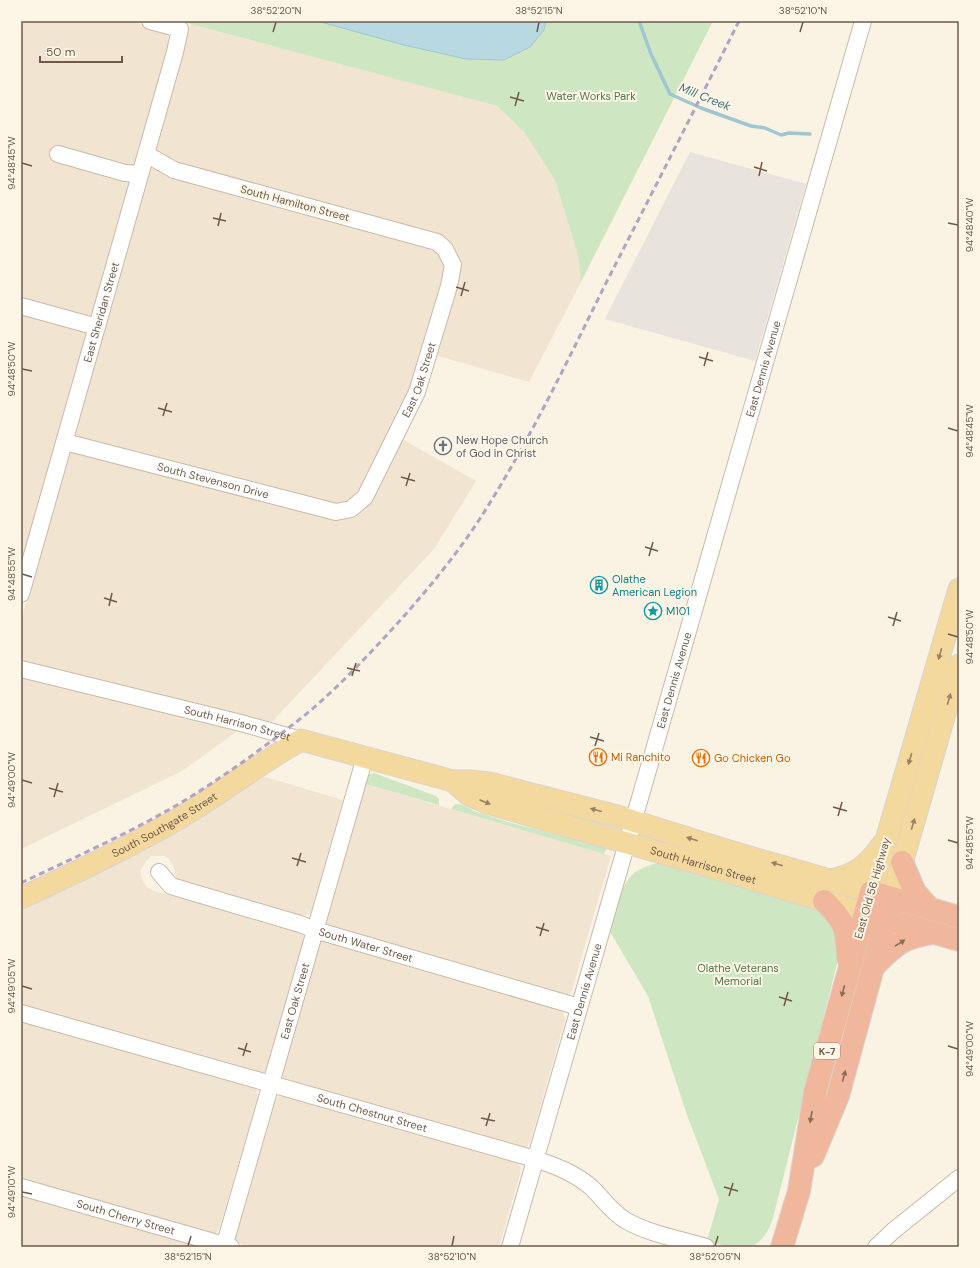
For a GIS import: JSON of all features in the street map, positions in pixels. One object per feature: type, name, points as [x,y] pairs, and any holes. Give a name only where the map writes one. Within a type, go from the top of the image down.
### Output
[{"type":"highway","points":[[902,862],[915,892],[929,908]]},
{"type":"highway","name":"South Harrison Street","points":[[871,892],[959,917]]},
{"type":"highway","name":"East Old 56 Highway","points":[[799,1190],[815,1092],[871,892]]},
{"type":"highway","name":"East Old 56 Highway","points":[[782,1247],[799,1190],[838,1096],[892,898]]},
{"type":"highway","points":[[824,901],[837,914],[844,926],[848,945],[849,970]]},
{"type":"highway","name":"South Harrison Street","points":[[865,913],[959,940]]},
{"type":"highway","name":"K-7","points":[[874,967],[888,951],[901,942],[914,936],[933,933]]},
{"type":"main road","name":"East Old 56 Highway","points":[[871,892],[959,589]]},
{"type":"main road","name":"East Old 56 Highway","points":[[892,898],[959,665]]},
{"type":"main road","name":"South Harrison Street","points":[[301,740],[453,781],[489,783],[633,821],[729,851],[871,892]]},
{"type":"main road","name":"South Southgate Street","points":[[21,898],[120,851],[175,820],[201,805],[272,757],[301,740]]},
{"type":"main road","name":"South Harrison Street","points":[[453,781],[469,795],[487,804],[628,843],[865,913]]},
{"type":"main road","points":[[830,880],[851,874],[861,868],[873,857],[886,839]]},
{"type":"street","name":"East Sheridan Street","points":[[21,594],[180,30],[150,21]]},
{"type":"street","name":"East Dennis Avenue","points":[[510,1247],[628,843],[633,821],[863,21]]},
{"type":"street","points":[[58,154],[125,173],[140,174]]},
{"type":"street","name":"South Hamilton Street","points":[[146,154],[174,170],[437,242],[445,249]]},
{"type":"street","name":"East Oak Street","points":[[359,503],[366,497],[417,392],[449,286],[452,265],[445,249]]},
{"type":"street","points":[[21,306],[97,327]]},
{"type":"street","name":"South Stevenson Drive","points":[[65,442],[336,512],[352,510],[359,503]]},
{"type":"street","name":"South Harrison Street","points":[[21,668],[241,723],[301,740]]},
{"type":"street","name":"East Oak Street","points":[[226,1246],[270,1084],[365,757]]},
{"type":"street","name":"South Water Street","points":[[159,872],[171,886],[300,924],[315,930],[579,1007]]},
{"type":"street","name":"South Chestnut Street","points":[[21,1013],[535,1159],[561,1168],[576,1176],[591,1188],[616,1213],[633,1224],[651,1231],[706,1247]]},
{"type":"street","points":[[876,1247],[893,1231],[959,1178]]},
{"type":"street","name":"South Cherry Street","points":[[21,1187],[226,1246]]},
{"type":"shaded area","points":[[21,21],[129,21],[161,30],[167,34],[169,43],[21,566]]},
{"type":"shaded area","points":[[190,24],[497,106],[524,132],[555,180],[578,255],[581,282],[529,382],[435,355],[402,439],[476,481],[434,549],[270,724],[21,660],[21,621]]},
{"type":"shaded area","points":[[690,152],[806,184],[755,361],[605,319]]},
{"type":"shaded area","points":[[21,675],[239,730],[182,771],[21,849]]},
{"type":"shaded area","points":[[258,775],[343,800],[310,913],[302,916],[176,880],[174,867],[168,858],[164,856],[151,856],[140,871],[146,887],[154,891],[297,930],[303,935],[304,940],[265,1072],[262,1074],[21,1008],[21,904]]},
{"type":"shaded area","points":[[362,783],[611,856],[571,993],[564,996],[330,929],[324,924]]},
{"type":"shaded area","points":[[322,940],[561,1009],[563,1011],[565,1020],[530,1142],[524,1149],[283,1080],[281,1078],[319,941]]},
{"type":"shaded area","points":[[21,1021],[252,1087],[257,1090],[257,1101],[218,1231],[214,1234],[21,1182]]},
{"type":"shaded area","points":[[282,1095],[518,1164],[521,1168],[520,1174],[499,1247],[249,1247],[236,1242],[234,1239],[272,1101]]},
{"type":"shaded area","points":[[21,1195],[203,1247],[21,1247]]},
{"type":"green space","name":"Water Works Park","points":[[179,21],[713,21],[581,282],[578,255],[555,180],[524,132],[497,106]]},
{"type":"green space","points":[[374,773],[436,796],[439,799],[439,805],[362,783],[367,775]]},
{"type":"green space","points":[[455,804],[463,805],[474,811],[511,823],[607,847],[604,854],[451,809]]},
{"type":"green space","name":"Olathe Veterans Memorial","points":[[667,860],[823,904],[842,944],[773,1218],[762,1239],[748,1247],[729,1247],[707,1241],[719,1199],[687,1115],[648,996],[609,930],[622,889],[631,875],[655,863]]},
{"type":"water","points":[[317,21],[546,21],[544,30],[530,47],[504,60],[466,59],[404,45]]},
{"type":"waterway","name":"Mill Creek","points":[[639,21],[651,54],[670,94],[701,108],[751,126],[765,128],[781,135],[789,133],[810,134]]},
{"type":"railway","points":[[21,883],[142,824],[182,802],[245,760],[305,715],[336,688],[426,591],[477,523],[535,425],[739,21]]},
{"type":"place","name":"New Hope Church of God in Christ","points":[[443,446]]},
{"type":"place","name":"Olathe American Legion","points":[[599,585]]},
{"type":"place","name":"M101","points":[[653,611]]},
{"type":"place","name":"Mi Ranchito","points":[[598,757]]},
{"type":"place","name":"Go Chicken Go","points":[[701,758]]}]
